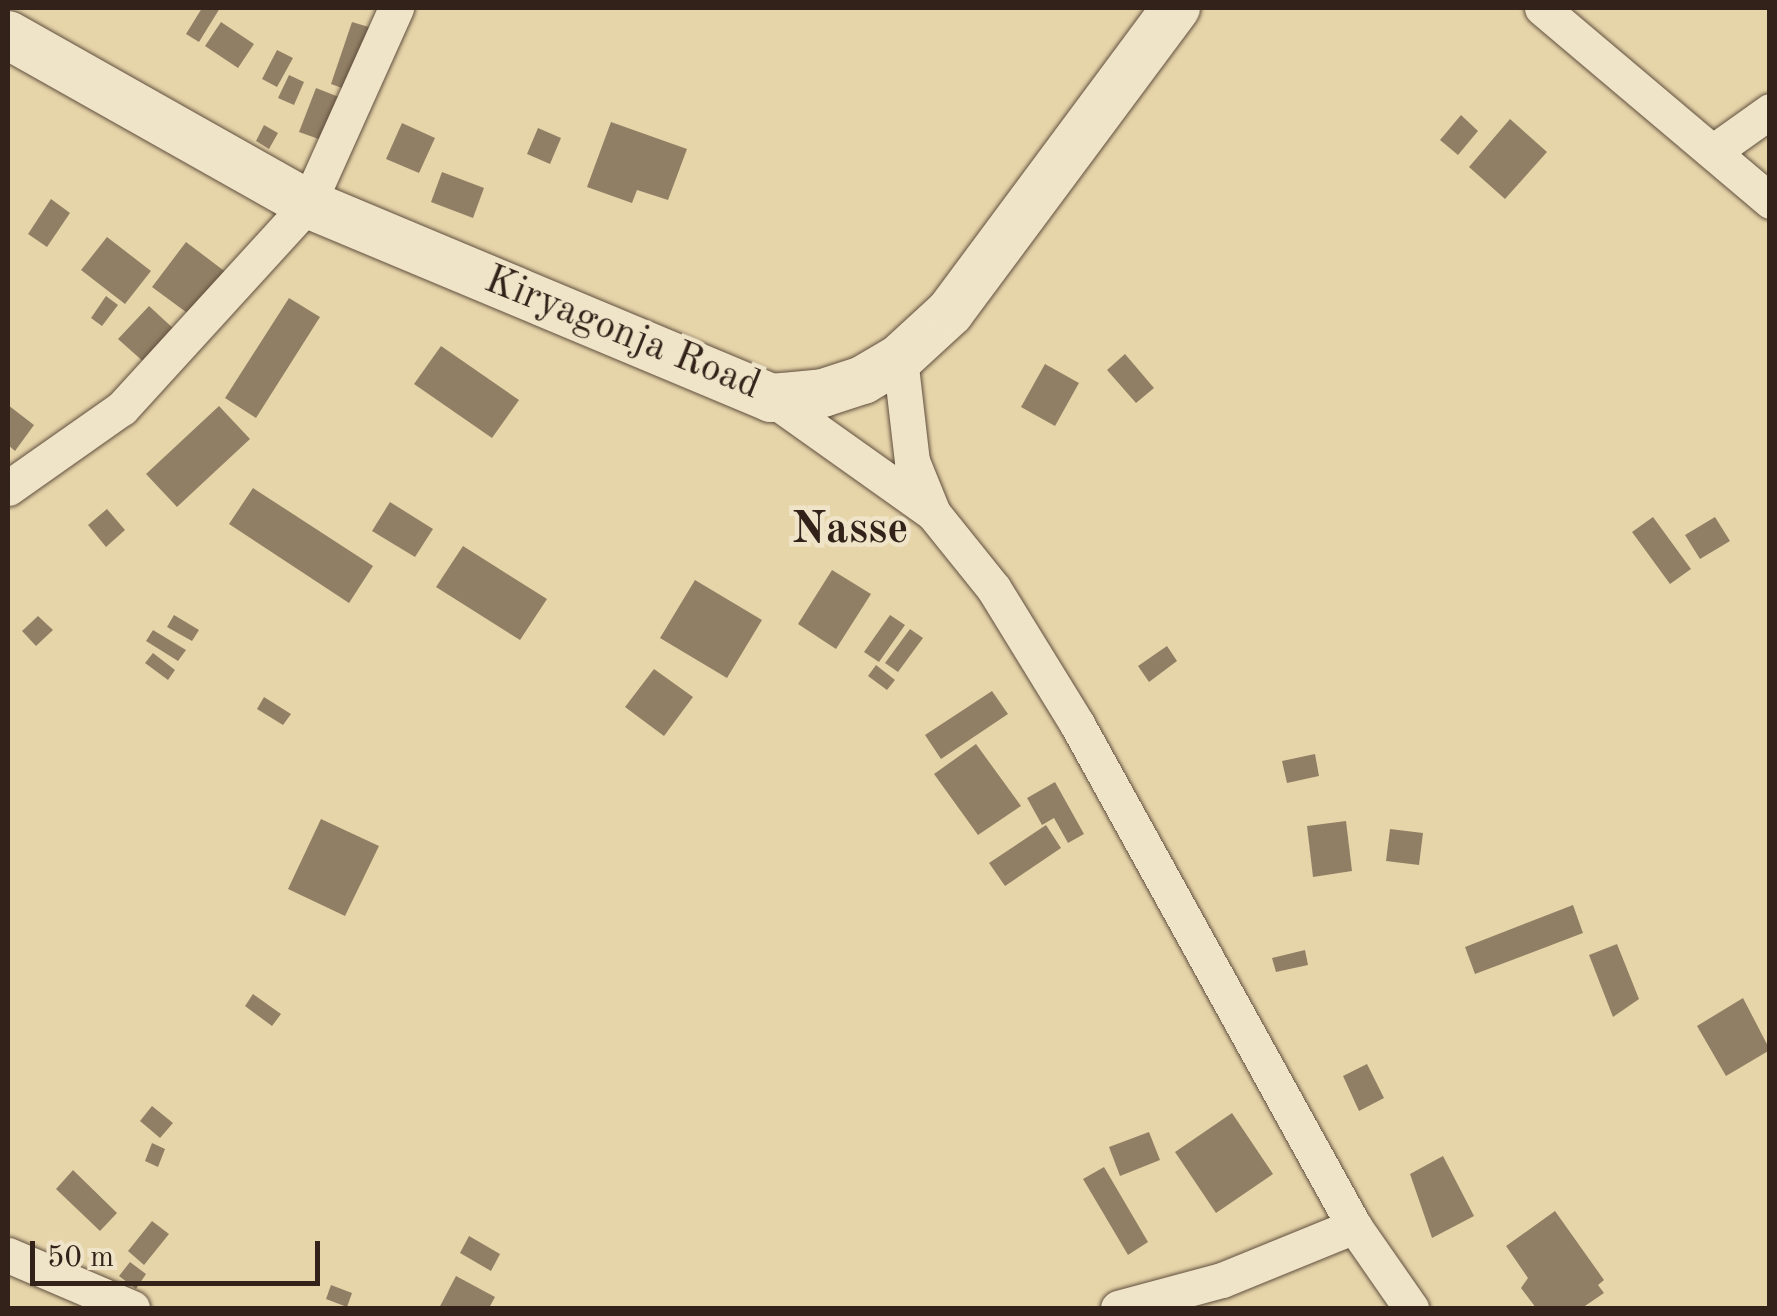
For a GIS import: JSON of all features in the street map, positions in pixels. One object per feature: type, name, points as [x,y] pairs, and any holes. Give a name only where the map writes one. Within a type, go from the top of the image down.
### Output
[{"type":"street","points":[[8,488],[122,408],[308,204],[396,8]]},
{"type":"street","name":"Kiryagonja Road","points":[[8,34],[308,204],[770,398],[823,393],[900,358],[950,312],[1176,8]]},
{"type":"street","points":[[1542,8],[1770,201]]},
{"type":"street","points":[[1714,151],[1770,112]]},
{"type":"street","points":[[900,358],[912,460],[933,512]]},
{"type":"street","points":[[770,398],[933,512],[994,588],[1078,724],[1354,1226],[1411,1308]]},
{"type":"street","points":[[1118,1308],[1222,1280],[1354,1226]]},
{"type":"street","points":[[10,1263],[132,1308]]},
{"type":"building","points":[[202,8],[220,8],[199,42],[186,34]]},
{"type":"building","points":[[221,22],[254,44],[238,68],[205,46]]},
{"type":"building","points":[[352,22],[372,28],[350,91],[331,84]]},
{"type":"building","points":[[277,50],[293,58],[277,87],[262,79]]},
{"type":"building","points":[[289,75],[304,82],[294,105],[278,98]]},
{"type":"building","points":[[316,88],[344,99],[327,142],[299,132]]},
{"type":"building","points":[[1461,115],[1478,131],[1458,155],[1440,140]]},
{"type":"building","points":[[1510,119],[1547,152],[1505,199],[1469,167]]},
{"type":"building","points":[[611,122],[687,149],[668,200],[637,190],[632,203],[587,187]]},
{"type":"building","points":[[402,123],[435,138],[419,173],[386,159]]},
{"type":"building","points":[[264,125],[278,133],[269,149],[256,141]]},
{"type":"building","points":[[538,128],[561,138],[550,164],[527,154]]},
{"type":"building","points":[[442,172],[484,188],[473,218],[431,202]]},
{"type":"building","points":[[51,199],[70,213],[47,247],[28,234]]},
{"type":"building","points":[[107,237],[151,271],[125,304],[81,270]]},
{"type":"building","points":[[186,242],[227,273],[194,318],[152,287]]},
{"type":"building","points":[[106,296],[118,305],[102,326],[91,318]]},
{"type":"building","points":[[289,298],[320,317],[256,418],[225,398]]},
{"type":"building","points":[[149,306],[175,330],[146,364],[118,339]]},
{"type":"building","points":[[441,346],[519,400],[492,438],[414,384]]},
{"type":"building","points":[[1125,354],[1154,388],[1136,403],[1107,370]]},
{"type":"building","points":[[1045,364],[1079,383],[1055,426],[1021,407]]},
{"type":"building","points":[[8,405],[34,425],[15,451],[8,445]]},
{"type":"building","points":[[219,406],[250,439],[177,507],[146,474]]},
{"type":"building","points":[[253,488],[373,566],[349,603],[229,524]]},
{"type":"building","points":[[390,502],[433,529],[415,557],[372,531]]},
{"type":"building","points":[[107,509],[125,530],[106,547],[88,525]]},
{"type":"building","points":[[1653,517],[1691,569],[1670,584],[1632,532]]},
{"type":"building","points":[[1715,517],[1730,541],[1700,559],[1685,535]]},
{"type":"building","points":[[463,546],[547,599],[520,640],[436,587]]},
{"type":"building","points":[[832,570],[871,594],[836,649],[798,624]]},
{"type":"building","points":[[695,580],[762,620],[727,678],[660,638]]},
{"type":"building","points":[[174,615],[199,630],[192,641],[167,627]]},
{"type":"building","points":[[890,615],[905,625],[879,662],[864,652]]},
{"type":"building","points":[[38,616],[53,630],[36,646],[22,631]]},
{"type":"building","points":[[910,629],[923,638],[898,672],[885,663]]},
{"type":"building","points":[[153,630],[186,650],[178,661],[146,641]]},
{"type":"building","points":[[1167,646],[1177,661],[1149,682],[1138,666]]},
{"type":"building","points":[[153,653],[175,670],[168,680],[145,663]]},
{"type":"building","points":[[876,665],[895,680],[887,690],[868,676]]},
{"type":"building","points":[[654,669],[693,697],[664,736],[625,707]]},
{"type":"building","points":[[992,691],[1008,714],[941,759],[925,735]]},
{"type":"building","points":[[264,697],[291,714],[283,725],[257,709]]},
{"type":"building","points":[[976,744],[1021,806],[978,835],[934,774]]},
{"type":"building","points":[[1315,754],[1319,776],[1287,783],[1282,761]]},
{"type":"building","points":[[1055,782],[1084,834],[1068,843],[1054,818],[1042,825],[1027,798]]},
{"type":"building","points":[[321,819],[379,846],[345,916],[288,889]]},
{"type":"building","points":[[1346,821],[1352,871],[1313,877],[1307,826]]},
{"type":"building","points":[[1046,825],[1061,848],[1005,886],[989,863]]},
{"type":"building","points":[[1390,829],[1423,833],[1419,865],[1386,861]]},
{"type":"building","points":[[1573,905],[1583,933],[1475,974],[1465,947]]},
{"type":"building","points":[[1617,944],[1639,999],[1613,1017],[1589,955]]},
{"type":"building","points":[[1305,950],[1308,965],[1276,972],[1272,958]]},
{"type":"building","points":[[253,994],[281,1014],[272,1026],[245,1006]]},
{"type":"building","points":[[1743,998],[1770,1050],[1726,1076],[1697,1026]]},
{"type":"building","points":[[1367,1064],[1384,1098],[1359,1111],[1343,1076]]},
{"type":"building","points":[[152,1106],[173,1123],[160,1138],[140,1121]]},
{"type":"building","points":[[1232,1113],[1273,1174],[1216,1213],[1175,1152]]},
{"type":"building","points":[[1149,1132],[1160,1160],[1120,1176],[1109,1147]]},
{"type":"building","points":[[152,1143],[165,1149],[158,1167],[145,1161]]},
{"type":"building","points":[[1443,1156],[1474,1216],[1432,1238],[1410,1174]]},
{"type":"building","points":[[1104,1167],[1148,1242],[1128,1255],[1083,1179]]},
{"type":"building","points":[[73,1170],[117,1213],[100,1231],[56,1189]]},
{"type":"building","points":[[1555,1211],[1604,1280],[1598,1285],[1604,1293],[1582,1308],[1536,1308],[1521,1288],[1528,1278],[1506,1246]]},
{"type":"building","points":[[152,1221],[169,1234],[144,1265],[128,1251]]},
{"type":"building","points":[[469,1236],[500,1254],[491,1271],[460,1253]]},
{"type":"building","points":[[130,1262],[146,1274],[136,1289],[119,1276]]},
{"type":"building","points":[[456,1276],[495,1297],[489,1308],[439,1308]]},
{"type":"building","points":[[331,1285],[352,1293],[347,1307],[326,1299]]},
{"type":"district","name":"Nasse","points":[[850,531]]}]
